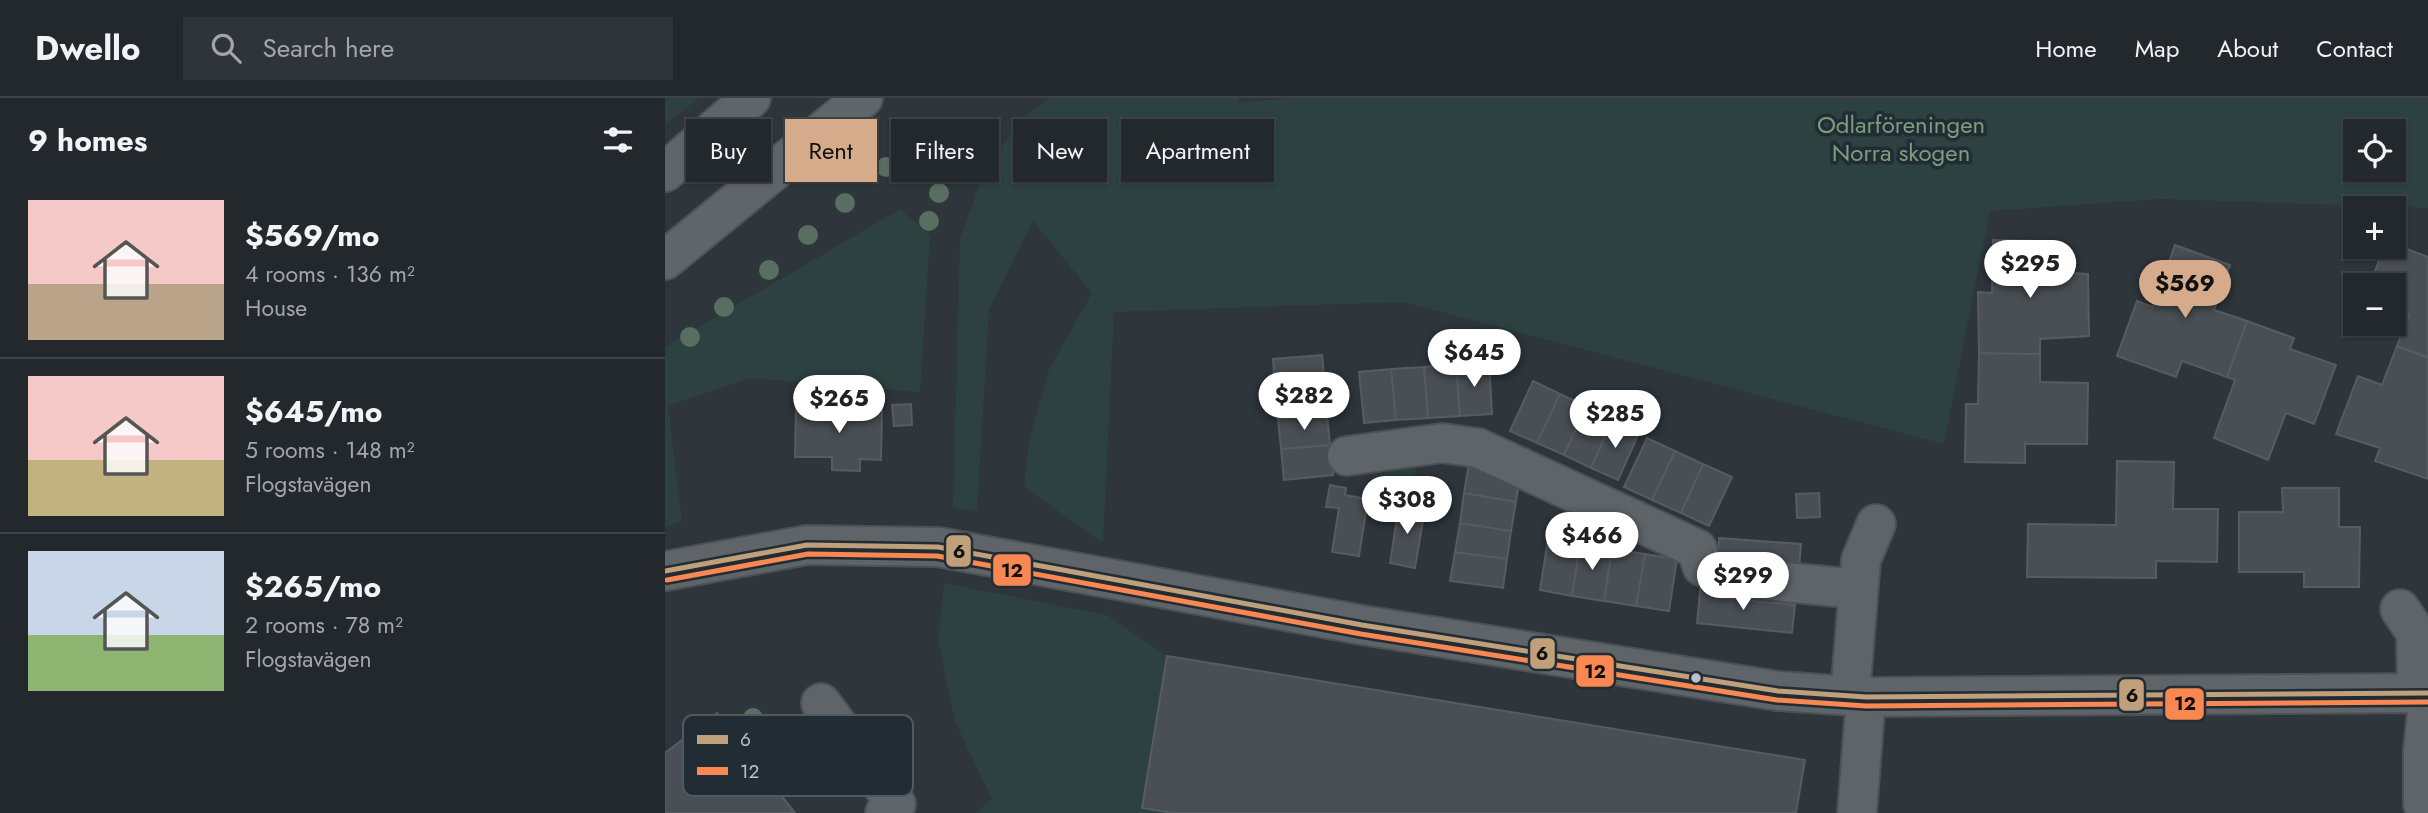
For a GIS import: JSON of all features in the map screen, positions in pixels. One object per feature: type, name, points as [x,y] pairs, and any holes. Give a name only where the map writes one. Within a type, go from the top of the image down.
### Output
[{"type":"main road","points":[[665,172],[751,98]]},
{"type":"main road","points":[[665,260],[863,98]]},
{"type":"street","points":[[1347,456],[1442,443],[1478,448],[1697,549],[1702,566],[1723,576],[1858,589]]},
{"type":"street","points":[[1857,813],[1858,589],[1861,560],[1877,524]]},
{"type":"street","points":[[665,571],[691,564],[807,545],[938,547],[1362,625],[1778,691],[1858,697],[2424,696]]},
{"type":"street","points":[[2400,609],[2416,632],[2424,696],[2423,804]]},
{"type":"street","points":[[821,703],[830,715]]},
{"type":"street","points":[[885,813],[897,804],[891,796]]},
{"type":"green space","points":[[665,98],[699,98],[665,125]]},
{"type":"green space","name":"Odlarföreningen Norra skogen","points":[[1049,98],[1240,98],[1238,103],[1288,98],[2428,98],[2428,208],[2406,207],[2406,196],[2343,196],[2343,205],[2162,199],[1990,211],[1944,444],[1403,302],[1114,312],[1103,543],[1024,487],[1029,442],[1049,369],[1092,293],[1033,221],[989,310],[977,511],[953,507],[960,239],[980,182],[999,182],[999,150],[1013,130],[1013,182],[1107,182],[1107,119],[1021,119]]},
{"type":"green space","points":[[900,209],[930,236],[920,392],[749,378],[668,406],[682,521],[665,527],[665,347]]},
{"type":"green space","points":[[1386,462],[1416,467],[1411,496],[1381,491]]},
{"type":"green space","points":[[944,583],[1107,615],[1167,656],[1173,813],[975,813],[992,799],[955,722],[938,641]]},
{"type":"building","points":[[1993,240],[2055,241],[2055,272],[2088,274],[2089,336],[2040,339],[2040,354],[1979,353],[1978,292],[1992,293]]},
{"type":"building","points":[[2175,245],[2230,265],[2214,310],[2247,321],[2227,377],[2182,361],[2176,377],[2117,356],[2137,301],[2153,307]]},
{"type":"building","points":[[2406,249],[2428,257],[2428,357],[2397,346],[2401,336],[2406,336],[2409,314],[2406,313],[2406,273],[2374,273],[2380,259],[2406,259]]},
{"type":"building","points":[[2247,321],[2294,338],[2290,349],[2336,365],[2314,424],[2286,413],[2268,460],[2214,438],[2235,380],[2227,377]]},
{"type":"building","points":[[2397,346],[2428,358],[2428,479],[2375,461],[2380,448],[2336,434],[2358,376],[2382,385]]},
{"type":"building","points":[[1979,353],[2040,354],[2040,382],[2088,383],[2087,444],[2025,444],[2025,463],[1965,462],[1966,404],[1978,404]]},
{"type":"building","points":[[1322,355],[1325,385],[1275,389],[1273,359]]},
{"type":"building","points":[[1489,361],[1492,414],[1460,416],[1456,364]]},
{"type":"building","points":[[1456,364],[1460,416],[1428,418],[1424,367]]},
{"type":"building","points":[[1424,367],[1428,418],[1396,420],[1391,369]]},
{"type":"building","points":[[1391,369],[1396,420],[1364,423],[1359,372]]},
{"type":"building","points":[[1533,381],[1560,394],[1537,443],[1510,431]]},
{"type":"building","points":[[1325,385],[1327,415],[1278,419],[1275,389]]},
{"type":"building","points":[[1560,394],[1586,406],[1564,455],[1537,443]]},
{"type":"building","points":[[911,404],[912,425],[894,426],[892,405]]},
{"type":"building","points":[[1586,406],[1613,419],[1591,468],[1564,455]]},
{"type":"building","points":[[796,407],[882,409],[881,460],[860,459],[860,471],[832,470],[832,457],[795,457]]},
{"type":"building","points":[[1327,415],[1330,445],[1281,449],[1278,419]]},
{"type":"building","points":[[1613,419],[1640,431],[1618,480],[1591,468]]},
{"type":"building","points":[[1647,438],[1675,451],[1652,500],[1624,487]]},
{"type":"building","points":[[1330,445],[1333,475],[1284,480],[1281,449]]},
{"type":"building","points":[[1675,451],[1703,464],[1681,513],[1652,500]]},
{"type":"building","points":[[2117,461],[2174,462],[2173,509],[2218,509],[2217,562],[2156,561],[2156,578],[2027,577],[2028,524],[2116,525]]},
{"type":"building","points":[[1469,464],[1520,474],[1516,502],[1464,493]]},
{"type":"building","points":[[1703,464],[1732,477],[1709,526],[1681,513]]},
{"type":"building","points":[[1330,485],[1346,488],[1345,495],[1368,499],[1359,556],[1332,552],[1339,508],[1326,507]]},
{"type":"building","points":[[2282,488],[2339,488],[2339,527],[2360,527],[2359,587],[2304,587],[2304,572],[2239,572],[2239,512],[2283,512]]},
{"type":"building","points":[[1464,493],[1516,502],[1511,531],[1460,523]]},
{"type":"building","points":[[1819,493],[1820,517],[1797,518],[1796,494]]},
{"type":"building","points":[[1399,505],[1425,509],[1415,568],[1390,563]]},
{"type":"building","points":[[1460,523],[1511,531],[1507,559],[1455,552]]},
{"type":"building","points":[[1719,538],[1801,544],[1799,569],[1717,563]]},
{"type":"building","points":[[1548,539],[1580,544],[1572,596],[1540,590]]},
{"type":"building","points":[[1580,544],[1612,549],[1604,601],[1572,596]]},
{"type":"building","points":[[1612,549],[1645,554],[1636,606],[1604,601]]},
{"type":"building","points":[[1455,552],[1507,559],[1503,588],[1450,581]]},
{"type":"building","points":[[1645,554],[1677,559],[1669,611],[1636,606]]},
{"type":"building","points":[[1701,582],[1716,584],[1715,597],[1795,605],[1792,633],[1697,623]]},
{"type":"building","points":[[1167,656],[1805,760],[1796,813],[1173,813],[1142,808]]},
{"type":"building","points":[[683,739],[683,796],[782,796],[795,813],[665,813],[665,753]]},
{"type":"transit line","name":"6","points":[[665,571],[807,545],[938,547],[1362,625],[1778,691],[1866,697],[2428,693]]},
{"type":"transit line","name":"12","points":[[667,580],[808,554],[937,556],[1361,634],[1777,700],[1866,706],[2428,702]]}]
